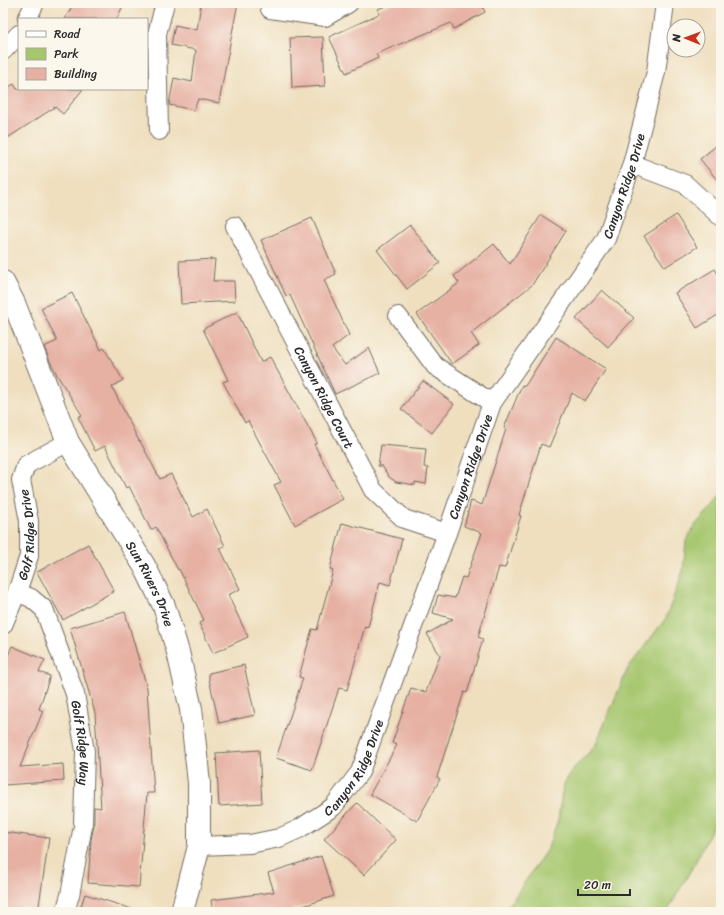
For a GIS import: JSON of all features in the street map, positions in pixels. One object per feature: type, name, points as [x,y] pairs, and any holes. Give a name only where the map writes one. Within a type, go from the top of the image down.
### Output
[{"type":"street","points":[[28,18],[35,3]]},
{"type":"street","points":[[159,131],[157,34],[165,3]]},
{"type":"street","points":[[272,3],[270,9],[325,17],[349,3]]},
{"type":"street","name":"Canyon Ridge Drive","points":[[199,846],[250,844],[279,838],[299,829],[333,807],[360,772],[447,533],[492,403],[606,239],[632,164],[656,72],[665,3]]},
{"type":"street","points":[[3,51],[18,35]]},
{"type":"street","points":[[632,164],[685,184],[721,217]]},
{"type":"street","name":"Canyon Ridge Court","points":[[235,226],[373,490],[404,519],[447,533]]},
{"type":"street","name":"Sun Rivers Drive","points":[[3,282],[14,303],[68,442],[145,566],[164,606],[178,652],[191,709],[199,783],[199,846],[182,912]]},
{"type":"street","points":[[398,316],[435,366],[492,403]]},
{"type":"street","name":"Golf Ridge Drive","points":[[3,625],[17,592],[29,556],[29,521],[20,480],[26,465],[68,442]]},
{"type":"street","name":"Golf Ridge Way","points":[[17,592],[31,598],[44,609],[75,694],[85,751],[83,826],[70,895],[65,912]]},
{"type":"green space","points":[[721,494],[721,810],[696,861],[667,912],[503,912],[548,848],[558,820],[563,786],[572,770],[595,746],[628,668],[666,618],[683,571],[686,541],[695,525],[712,507]]},
{"type":"building","points":[[74,3],[124,3],[117,18],[66,18]]},
{"type":"building","points":[[201,3],[238,3],[219,103],[198,99],[194,110],[169,105],[174,78],[192,82],[196,50],[171,45],[175,25],[197,30]]},
{"type":"building","points":[[393,3],[481,3],[485,12],[454,29],[451,23],[376,54],[378,58],[346,73],[329,37],[379,14],[378,9]]},
{"type":"building","points":[[323,37],[325,86],[292,88],[290,38]]},
{"type":"building","points":[[14,84],[18,90],[82,90],[63,114],[55,107],[3,141],[3,90]]},
{"type":"building","points":[[721,142],[721,185],[700,159]]},
{"type":"building","points":[[541,215],[566,231],[532,285],[471,333],[479,345],[452,364],[417,314],[459,283],[454,276],[494,244],[510,264]]},
{"type":"building","points":[[676,215],[697,247],[665,267],[644,236]]},
{"type":"building","points":[[312,218],[336,274],[324,280],[349,335],[332,348],[345,365],[369,348],[380,373],[335,394],[290,295],[286,296],[261,240]]},
{"type":"building","points":[[410,225],[440,263],[407,289],[377,250]]},
{"type":"building","points":[[215,259],[213,281],[234,281],[235,301],[181,304],[179,261]]},
{"type":"building","points":[[715,269],[721,279],[721,313],[697,328],[675,293]]},
{"type":"building","points":[[602,290],[634,318],[608,347],[576,319]]},
{"type":"building","points":[[72,293],[101,350],[104,348],[123,380],[112,387],[160,479],[171,474],[193,517],[207,509],[225,546],[220,548],[240,589],[228,595],[248,637],[213,653],[199,623],[204,620],[156,527],[151,530],[129,486],[126,488],[105,446],[95,451],[78,417],[82,415],[57,375],[44,347],[57,341],[41,308]]},
{"type":"building","points":[[237,312],[261,362],[270,357],[317,443],[314,444],[343,499],[295,525],[274,485],[281,482],[248,421],[245,423],[223,382],[228,380],[203,329]]},
{"type":"building","points":[[556,337],[606,369],[585,401],[572,393],[549,447],[541,444],[519,515],[521,516],[505,568],[499,567],[478,637],[483,639],[467,693],[464,692],[437,777],[440,779],[417,821],[370,794],[397,745],[392,743],[411,688],[426,692],[440,655],[427,634],[453,619],[433,613],[438,595],[455,598],[462,577],[466,578],[482,533],[464,526],[471,501],[482,505],[506,429],[504,428],[522,385],[525,386]]},
{"type":"building","points":[[423,381],[454,404],[432,433],[401,409]]},
{"type":"building","points":[[381,445],[426,449],[424,467],[428,468],[426,484],[415,482],[415,485],[396,482],[389,477],[382,466],[378,466]]},
{"type":"building","points":[[342,523],[402,539],[390,585],[380,582],[368,627],[365,626],[347,690],[339,688],[312,770],[276,758],[303,678],[299,677],[312,629],[317,630],[333,570],[330,569]]},
{"type":"building","points":[[88,544],[114,591],[63,620],[37,572]]},
{"type":"building","points":[[125,612],[147,688],[154,793],[147,793],[139,887],[88,883],[91,840],[94,826],[94,807],[101,808],[95,713],[70,628]]},
{"type":"building","points":[[12,646],[45,660],[39,672],[50,676],[39,709],[43,711],[20,767],[63,764],[64,781],[3,785],[3,668]]},
{"type":"building","points":[[244,665],[255,715],[219,723],[209,673]]},
{"type":"building","points":[[259,750],[262,803],[219,806],[216,753]]},
{"type":"building","points":[[357,803],[396,840],[364,875],[324,839]]},
{"type":"building","points":[[3,832],[49,838],[38,912],[3,909]]},
{"type":"building","points":[[321,856],[334,896],[285,912],[213,912],[211,900],[274,892],[268,873]]},
{"type":"building","points":[[85,894],[132,909],[131,912],[79,912]]}]
